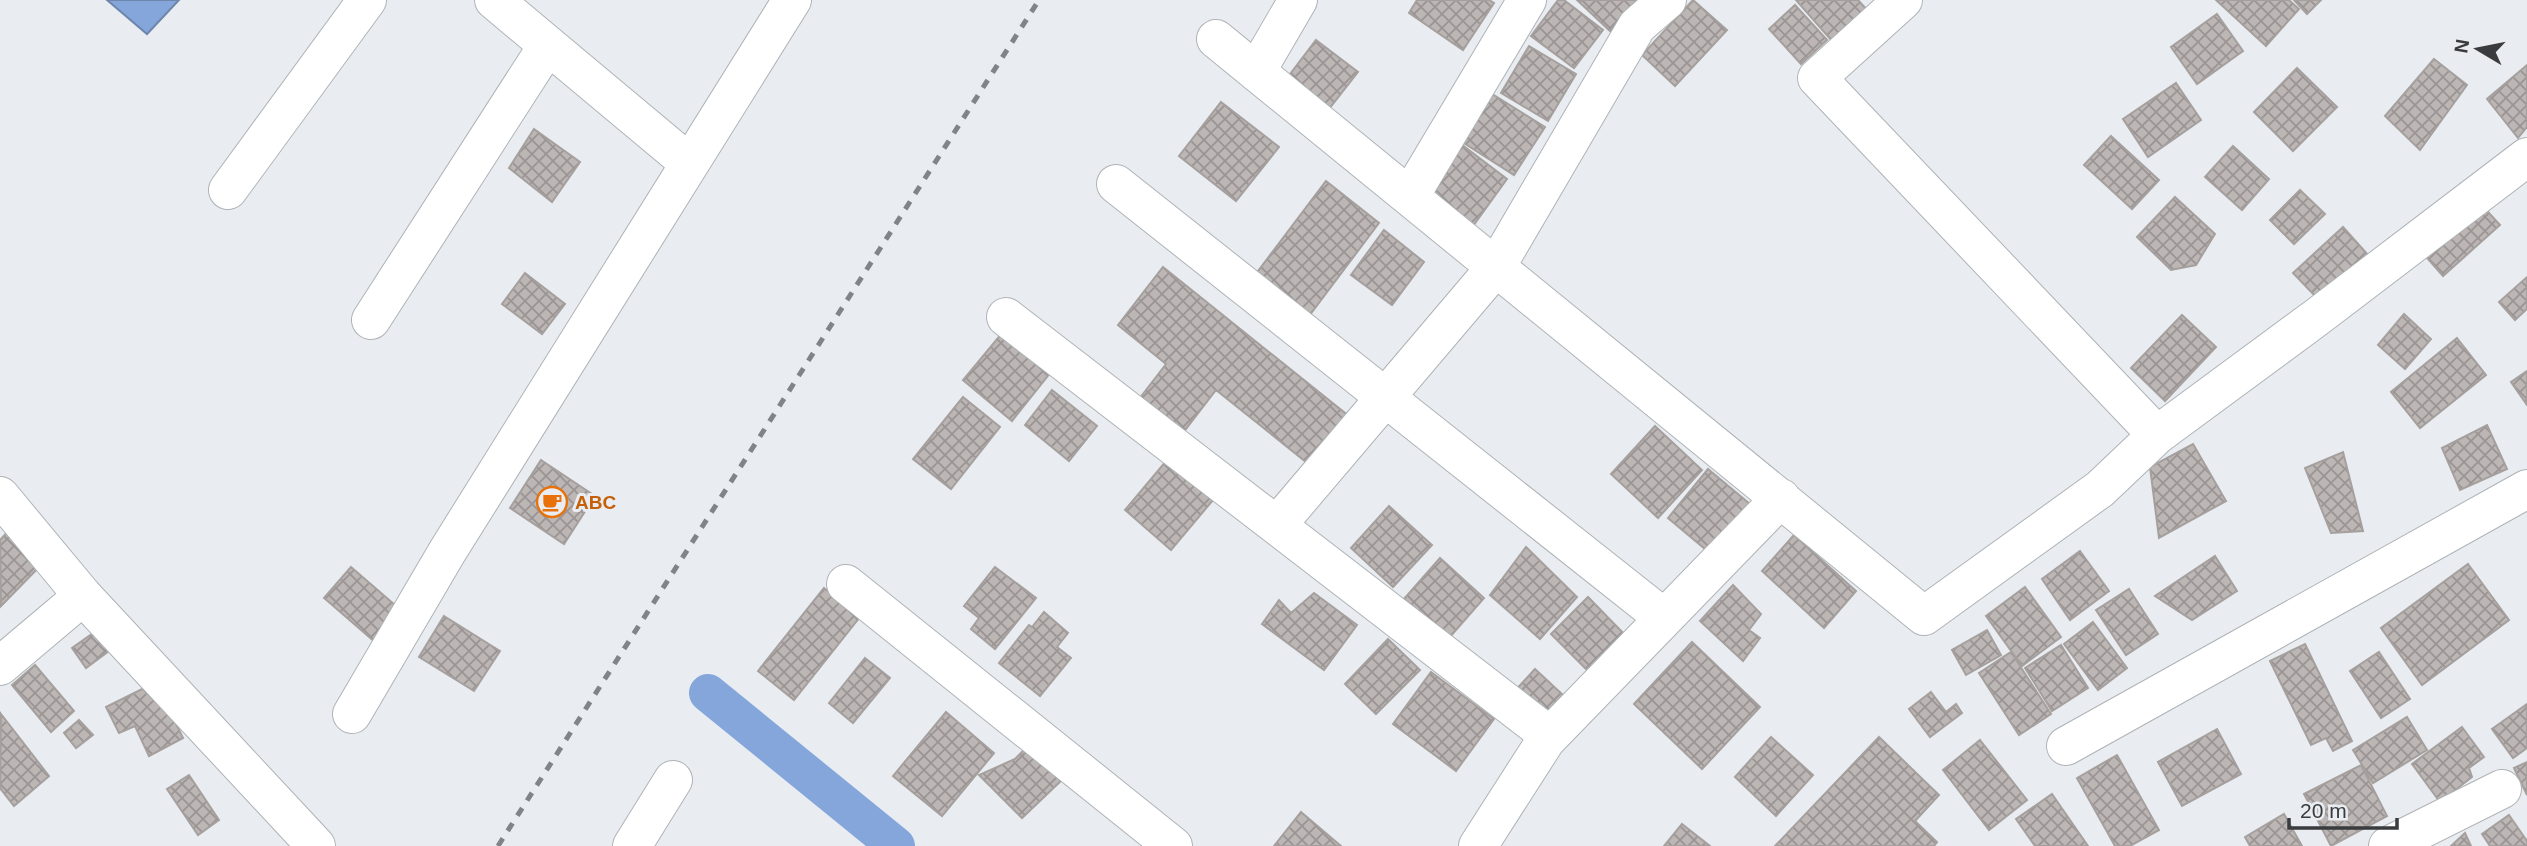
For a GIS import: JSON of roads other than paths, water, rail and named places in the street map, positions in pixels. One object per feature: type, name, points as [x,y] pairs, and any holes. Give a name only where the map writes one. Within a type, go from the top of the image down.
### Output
[{"type":"street","points":[[228,190],[367,0]]},
{"type":"street","points":[[494,0],[689,163]]},
{"type":"street","points":[[352,714],[447,552],[792,0]]},
{"type":"street","points":[[1256,72],[1298,0]]},
{"type":"street","points":[[1410,196],[1527,0]]},
{"type":"street","points":[[1277,525],[1496,267],[1637,26],[1667,0]]},
{"type":"street","points":[[1903,0],[1817,78],[2157,435]]},
{"type":"street","points":[[1216,39],[1924,616],[2100,489],[2157,435],[2527,157]]},
{"type":"street","points":[[371,320],[548,46]]},
{"type":"street","points":[[1116,184],[1664,618]]},
{"type":"street","points":[[1006,317],[1550,736]]},
{"type":"street","points":[[2066,746],[2527,489]]},
{"type":"street","points":[[0,496],[83,596],[316,846]]},
{"type":"street","points":[[1489,842],[1550,736],[1781,498]]},
{"type":"street","points":[[846,584],[1173,846]]},
{"type":"street","points":[[0,666],[83,596]]},
{"type":"street","points":[[632,846],[673,780]]},
{"type":"street","points":[[2399,843],[2502,789]]},
{"type":"water","points":[[107,0],[179,0],[147,34]]},
{"type":"waterway","points":[[708,693],[896,846]]},
{"type":"railway","points":[[498,846],[1039,0]]},
{"type":"place","name":"ABC","points":[[552,502]]}]
